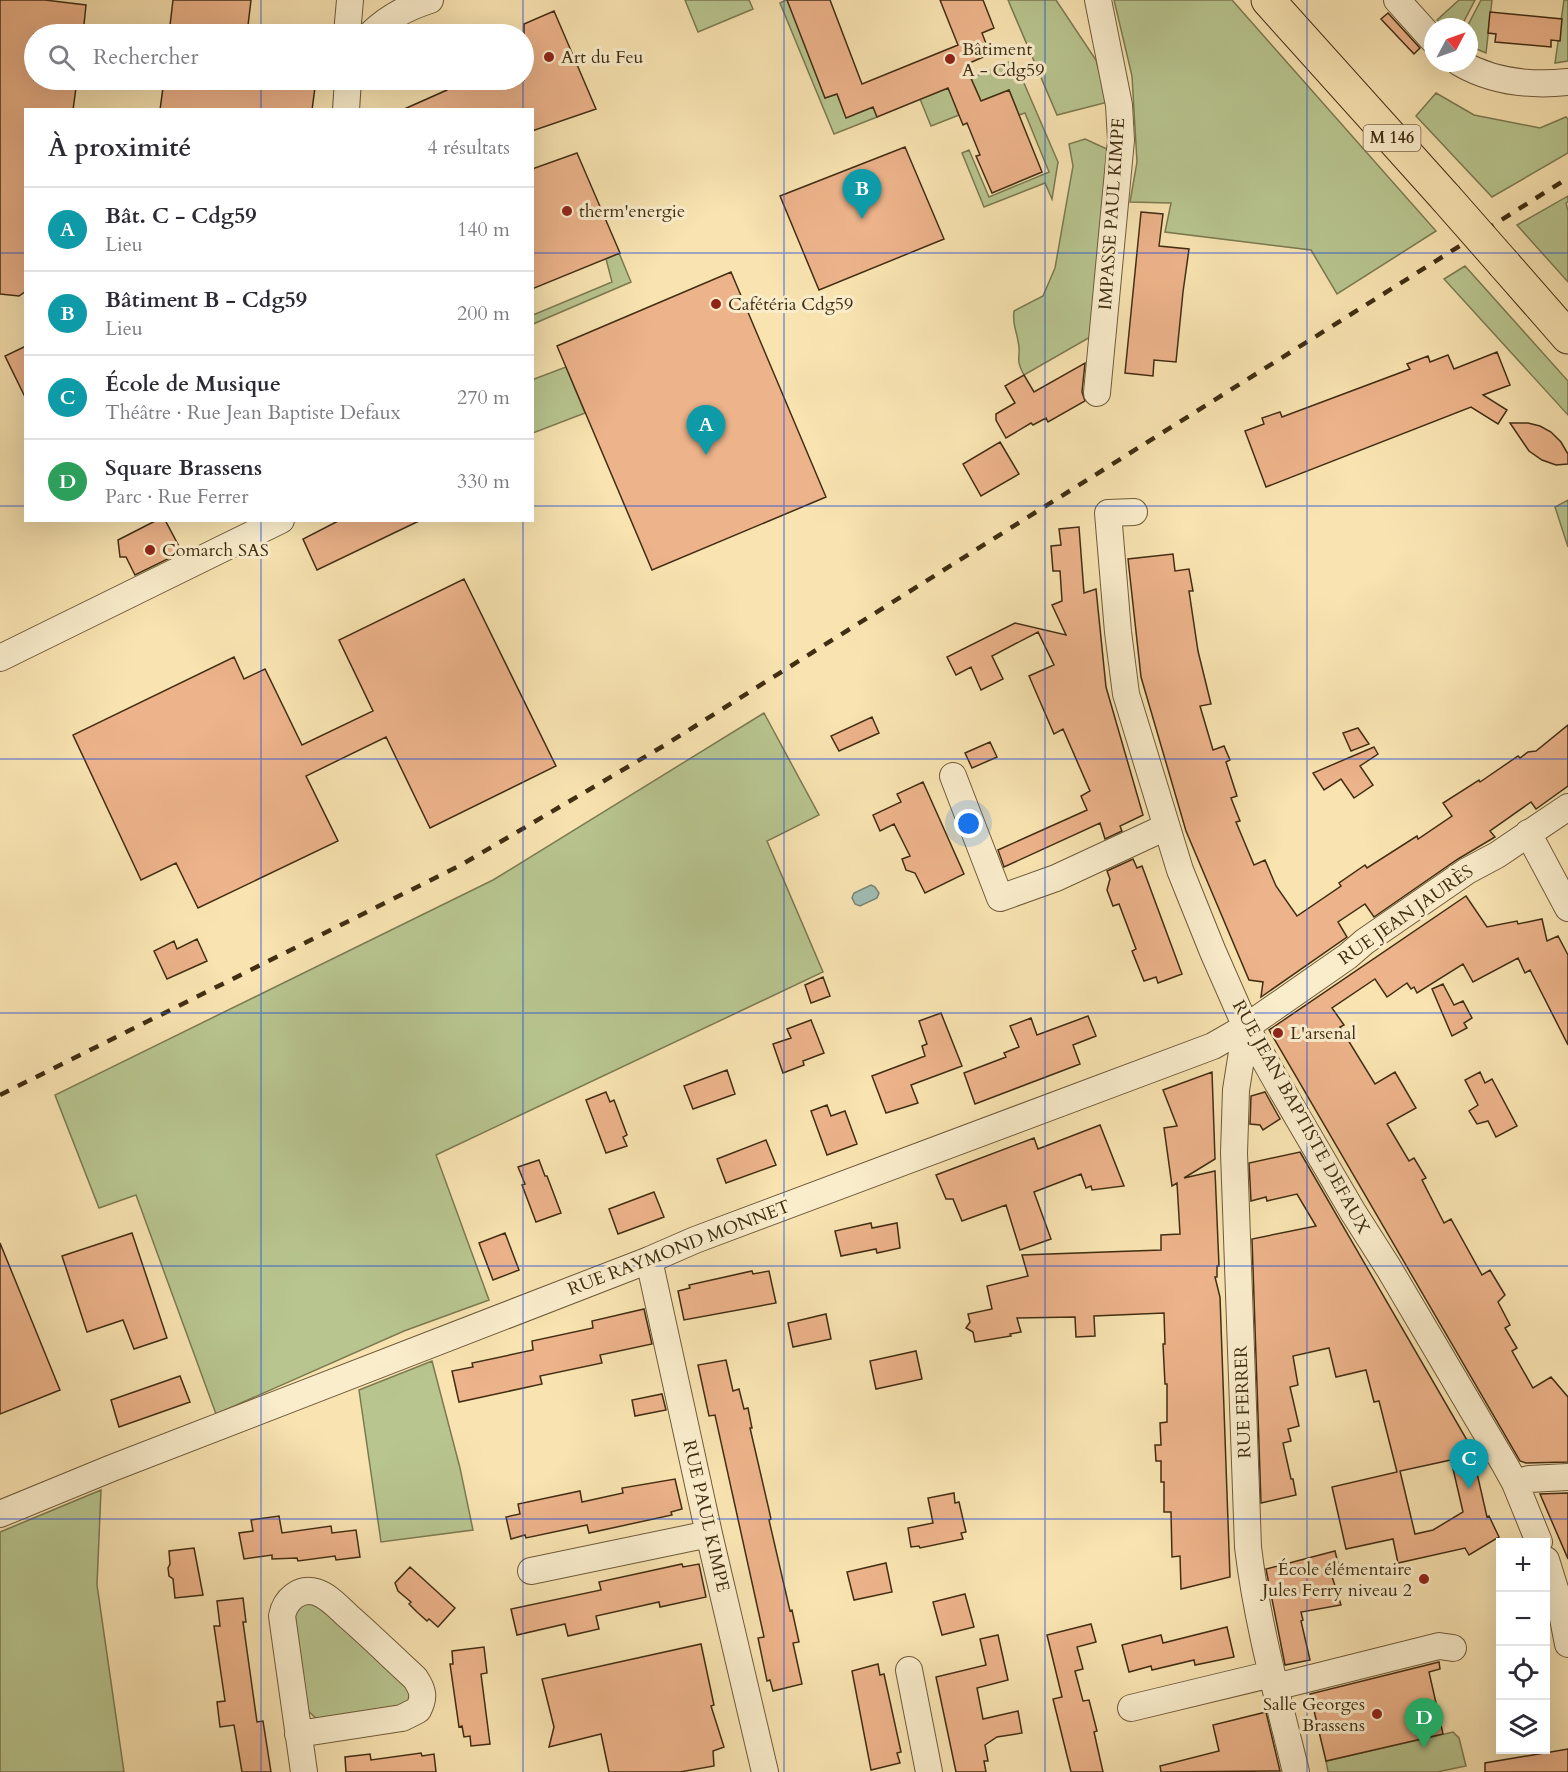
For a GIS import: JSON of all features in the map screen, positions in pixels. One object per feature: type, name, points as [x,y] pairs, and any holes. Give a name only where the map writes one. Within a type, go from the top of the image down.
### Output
[{"type":"main road","name":"M 146","points":[[1268,0],[1568,336]]},
{"type":"street","points":[[348,24],[350,0]]},
{"type":"street","points":[[383,24],[402,11],[430,0]]},
{"type":"street","name":"IMPASSE PAUL KIMPE","points":[[1097,393],[1121,141],[1119,105],[1098,0]]},
{"type":"street","points":[[1396,0],[1424,30]]},
{"type":"street","points":[[1478,72],[1517,83],[1568,82]]},
{"type":"street","points":[[346,90],[346,108]]},
{"type":"street","name":"RUE JEAN BAPTISTE DEFAUX","points":[[1134,512],[1108,513],[1118,633],[1126,694],[1166,827],[1197,914],[1246,1027],[1353,1212],[1398,1283],[1515,1483],[1537,1538]]},
{"type":"street","points":[[0,658],[277,522]]},
{"type":"street","points":[[953,776],[1000,898],[1056,878],[1166,827]]},
{"type":"street","name":"RUE JEAN JAURÈS","points":[[1246,1027],[1457,878],[1497,855],[1568,807]]},
{"type":"street","points":[[1528,833],[1568,908]]},
{"type":"street","name":"RUE RAYMOND MONNET","points":[[0,1514],[695,1240],[1213,1046],[1246,1027]]},
{"type":"street","name":"RUE FERRER","points":[[1246,1027],[1236,1090],[1234,1153],[1248,1547],[1274,1681],[1296,1772]]},
{"type":"street","name":"RUE PAUL KIMPE","points":[[649,1260],[709,1534],[765,1772]]},
{"type":"street","points":[[1515,1483],[1529,1479],[1568,1477]]},
{"type":"street","points":[[531,1571],[709,1534]]},
{"type":"street","points":[[1550,1575],[1561,1608],[1568,1644]]},
{"type":"street","points":[[298,1734],[402,1718],[418,1710],[423,1695],[415,1678],[369,1635],[326,1596],[310,1591],[295,1595],[284,1609],[282,1616],[298,1734],[304,1772]]},
{"type":"street","points":[[1131,1708],[1439,1646],[1453,1648]]},
{"type":"street","points":[[909,1670],[929,1772]]},
{"type":"green space","points":[[685,0],[749,0],[753,9],[698,32]]},
{"type":"green space","points":[[786,0],[797,0],[825,98],[837,94],[847,117],[873,107],[877,117],[834,134],[780,3]]},
{"type":"green space","points":[[1008,0],[1056,0],[1096,60],[1108,102],[1057,115]]},
{"type":"green space","points":[[1114,0],[1232,0],[1436,231],[1337,294],[1311,250],[1165,232],[1171,203],[1130,202],[1137,162],[1132,76]]},
{"type":"green space","points":[[1459,0],[1475,0],[1466,18],[1439,18]]},
{"type":"green space","points":[[1481,0],[1492,0],[1486,53],[1478,50],[1478,18],[1472,18]]},
{"type":"green space","points":[[1564,0],[1568,0],[1568,61],[1555,63]]},
{"type":"green space","points":[[1014,60],[1058,162],[1052,199],[1045,183],[984,207],[962,153],[969,150],[989,197],[1049,172],[1025,113],[1019,115],[1009,90],[981,101],[971,78]]},
{"type":"green space","points":[[966,81],[957,111],[959,115],[931,126],[920,99]]},
{"type":"green space","points":[[1436,93],[1474,115],[1540,128],[1566,117],[1568,119],[1568,153],[1492,197],[1416,116]]},
{"type":"green space","points":[[1085,139],[1107,149],[1110,163],[1092,336],[1024,375],[1019,361],[1014,311],[1043,296],[1055,268],[1073,166],[1069,144]]},
{"type":"green space","points":[[1568,196],[1566,203],[1568,282],[1517,225]]},
{"type":"green space","points":[[619,253],[631,282],[534,324],[534,315],[612,282],[606,259]]},
{"type":"green space","points":[[1465,266],[1568,381],[1568,415],[1444,279]]},
{"type":"green space","points":[[566,367],[585,413],[534,433],[534,379]]},
{"type":"green space","points":[[1568,500],[1568,547],[1555,507]]},
{"type":"green space","points":[[764,713],[819,815],[767,841],[823,972],[436,1155],[489,1300],[404,1331],[216,1414],[136,1195],[99,1208],[55,1095],[493,880]]},
{"type":"green space","points":[[432,1361],[460,1468],[473,1530],[381,1542],[359,1390]]},
{"type":"green space","points":[[101,1490],[97,1585],[124,1772],[0,1772],[0,1532]]},
{"type":"green space","points":[[314,1601],[408,1684],[412,1693],[409,1704],[317,1719],[307,1710],[292,1615],[298,1604]]},
{"type":"green space","points":[[1453,1732],[1459,1738],[1466,1766],[1437,1772],[1328,1772],[1326,1761]]},
{"type":"water","points":[[871,885],[879,893],[877,898],[860,906],[855,904],[852,898],[854,893]]},
{"type":"building","points":[[0,0],[45,0],[86,5],[84,24],[24,24],[24,90],[76,90],[73,108],[24,108],[24,292],[19,296],[0,294]]},
{"type":"building","points":[[173,0],[251,0],[248,24],[170,24]]},
{"type":"building","name":"Bâtiment A - Cdg59","points":[[787,0],[830,0],[862,84],[958,45],[940,0],[983,0],[994,28],[982,33],[990,54],[965,65],[981,101],[1009,90],[1042,172],[992,193],[976,156],[980,155],[967,123],[963,125],[948,88],[877,117],[873,107],[846,118],[837,94],[825,98]]},
{"type":"building","name":"Art du Feu","points":[[554,11],[596,109],[534,130],[534,108],[406,108],[447,90],[534,90],[534,24],[524,24]]},
{"type":"building","points":[[1490,12],[1562,19],[1560,41],[1551,40],[1551,47],[1495,42],[1496,34],[1488,33]]},
{"type":"building","points":[[1388,13],[1420,48],[1414,54],[1381,19]]},
{"type":"building","points":[[163,90],[315,90],[312,108],[160,108]]},
{"type":"building","points":[[905,147],[944,239],[819,290],[780,196]]},
{"type":"building","name":"therm'energie","points":[[577,153],[620,253],[534,288],[534,168]]},
{"type":"building","points":[[1141,212],[1163,214],[1159,246],[1189,249],[1176,362],[1154,360],[1153,376],[1125,373]]},
{"type":"building","points":[[731,272],[826,497],[652,570],[557,346]]},
{"type":"building","points":[[24,347],[24,395],[5,356]]},
{"type":"building","points":[[1497,352],[1510,385],[1483,395],[1507,410],[1498,424],[1471,407],[1266,487],[1245,431],[1264,424],[1262,418],[1280,412],[1282,417],[1410,369],[1407,364],[1428,356],[1430,362],[1448,355],[1454,369]]},
{"type":"building","points":[[1085,363],[1082,392],[1085,401],[1048,422],[1046,418],[1033,425],[1031,423],[1006,438],[996,420],[996,414],[1015,403],[1005,386],[1024,375],[1034,392]]},
{"type":"building","points":[[1510,423],[1528,423],[1551,432],[1568,454],[1568,464],[1556,465],[1542,460],[1529,451]]},
{"type":"building","points":[[1000,442],[1019,474],[981,496],[963,464]]},
{"type":"building","name":"Comarch SAS","points":[[153,522],[166,522],[182,552],[135,575],[126,557],[120,557],[118,540]]},
{"type":"building","points":[[336,522],[417,522],[317,570],[303,539]]},
{"type":"building","points":[[1079,527],[1084,593],[1096,589],[1106,687],[1143,815],[1120,826],[1122,831],[1105,839],[1100,823],[1004,867],[998,850],[1087,810],[1081,796],[1090,791],[1063,729],[1054,734],[1029,676],[1054,665],[1038,632],[992,656],[1003,679],[981,690],[971,667],[956,675],[947,657],[1015,623],[1066,635],[1052,605],[1062,601],[1060,571],[1053,571],[1051,546],[1061,545],[1059,529]]},
{"type":"building","points":[[1173,554],[1175,571],[1189,569],[1193,591],[1189,591],[1198,651],[1211,704],[1200,706],[1213,750],[1224,746],[1230,760],[1226,762],[1237,796],[1231,798],[1240,821],[1236,822],[1254,865],[1265,860],[1276,886],[1297,916],[1341,886],[1339,883],[1365,865],[1367,868],[1417,836],[1418,839],[1452,816],[1443,803],[1479,780],[1480,782],[1518,756],[1520,758],[1528,752],[1536,751],[1568,725],[1568,786],[1536,809],[1531,802],[1490,831],[1495,837],[1458,859],[1374,917],[1365,904],[1338,922],[1347,937],[1261,997],[1263,982],[1249,980],[1186,831],[1141,677],[1128,559]]},
{"type":"building","points":[[464,579],[556,766],[430,828],[386,737],[306,776],[338,841],[198,908],[176,863],[141,880],[73,735],[234,657],[244,679],[265,669],[302,745],[373,711],[339,640]]},
{"type":"building","points":[[872,717],[879,733],[839,751],[831,736]]},
{"type":"building","points":[[1358,728],[1369,744],[1351,751],[1343,733]]},
{"type":"building","points":[[990,742],[997,757],[972,768],[965,753]]},
{"type":"building","points":[[1374,747],[1378,754],[1360,766],[1373,785],[1354,798],[1341,779],[1324,790],[1313,773]]},
{"type":"building","points":[[923,782],[964,874],[925,893],[915,873],[906,870],[902,859],[910,856],[894,824],[880,831],[873,815],[901,802],[897,794]]},
{"type":"building","points":[[1133,859],[1137,868],[1142,866],[1182,974],[1158,983],[1156,977],[1144,981],[1132,951],[1136,949],[1119,904],[1113,906],[1107,890],[1110,879],[1107,871]]},
{"type":"building","points":[[1466,896],[1487,927],[1542,919],[1547,941],[1558,936],[1568,955],[1568,1045],[1530,970],[1525,973],[1518,958],[1473,982],[1463,964],[1417,993],[1414,987],[1411,989],[1407,983],[1387,997],[1375,979],[1332,1008],[1344,1025],[1340,1027],[1375,1084],[1395,1072],[1416,1108],[1387,1124],[1409,1161],[1414,1158],[1426,1178],[1422,1180],[1444,1223],[1451,1219],[1482,1275],[1490,1270],[1505,1295],[1498,1302],[1510,1325],[1505,1328],[1517,1348],[1512,1351],[1533,1388],[1551,1377],[1568,1397],[1568,1462],[1526,1463],[1520,1461],[1269,1030]]},
{"type":"building","points":[[197,939],[207,961],[167,979],[154,951],[174,941],[177,949]]},
{"type":"building","points":[[823,977],[830,996],[811,1003],[805,985]]},
{"type":"building","points":[[1443,984],[1454,1005],[1463,1001],[1472,1018],[1464,1023],[1467,1028],[1452,1036],[1432,989]]},
{"type":"building","points":[[941,1013],[962,1066],[911,1085],[918,1103],[886,1113],[872,1076],[925,1056],[922,1046],[927,1044],[919,1021]]},
{"type":"building","points":[[1088,1016],[1096,1036],[1073,1045],[1080,1064],[975,1104],[964,1073],[1006,1057],[1004,1053],[1019,1047],[1010,1026],[1031,1018],[1037,1035]]},
{"type":"building","points":[[811,1020],[824,1053],[803,1061],[804,1065],[783,1073],[773,1044],[791,1038],[787,1029]]},
{"type":"building","points":[[727,1070],[735,1094],[693,1109],[684,1086]]},
{"type":"building","points":[[1212,1072],[1215,1159],[1184,1178],[1215,1171],[1219,1266],[1217,1266],[1217,1277],[1215,1277],[1220,1297],[1230,1577],[1181,1589],[1180,1556],[1172,1557],[1171,1512],[1164,1512],[1164,1482],[1161,1482],[1161,1461],[1156,1461],[1155,1445],[1161,1445],[1160,1423],[1167,1422],[1167,1384],[1165,1384],[1163,1344],[1165,1344],[1164,1313],[1094,1316],[1095,1336],[1076,1337],[1075,1317],[1017,1318],[1021,1332],[975,1342],[973,1332],[966,1328],[970,1322],[968,1314],[992,1309],[987,1286],[1028,1276],[1022,1255],[1161,1250],[1161,1235],[1180,1234],[1177,1183],[1172,1186],[1164,1128],[1177,1126],[1163,1090]]},
{"type":"building","points":[[1480,1072],[1485,1083],[1492,1079],[1517,1126],[1496,1137],[1488,1121],[1477,1124],[1469,1111],[1478,1105],[1465,1080]]},
{"type":"building","points":[[606,1092],[610,1102],[614,1100],[627,1135],[623,1137],[627,1146],[606,1153],[586,1100]]},
{"type":"building","points":[[1265,1092],[1280,1119],[1263,1130],[1260,1125],[1250,1124],[1251,1096]]},
{"type":"building","points":[[827,1105],[831,1116],[845,1111],[857,1144],[827,1155],[811,1111]]},
{"type":"building","points":[[1100,1125],[1124,1186],[1092,1190],[1091,1186],[1086,1188],[1081,1174],[1034,1192],[1051,1239],[1020,1250],[1006,1205],[962,1221],[953,1199],[946,1199],[936,1175],[1034,1138],[1038,1149]]},
{"type":"building","points":[[766,1140],[776,1165],[726,1183],[717,1159]]},
{"type":"building","points":[[1300,1152],[1471,1447],[1487,1517],[1489,1516],[1499,1537],[1469,1555],[1465,1548],[1398,1563],[1393,1539],[1346,1549],[1332,1487],[1397,1472],[1379,1401],[1374,1402],[1366,1370],[1336,1377],[1329,1348],[1293,1356],[1298,1385],[1290,1387],[1299,1426],[1288,1429],[1291,1441],[1283,1443],[1296,1495],[1261,1503],[1252,1239],[1316,1226],[1297,1194],[1267,1201],[1266,1197],[1251,1201],[1249,1163]],"holes":[[[1451,1460],[1463,1512],[1433,1530],[1415,1534],[1400,1471]]]},
{"type":"building","points":[[539,1160],[561,1213],[536,1222],[518,1167]]},
{"type":"building","points":[[654,1192],[664,1217],[618,1234],[609,1209]]},
{"type":"building","points":[[871,1223],[872,1228],[897,1223],[900,1248],[877,1253],[876,1249],[841,1256],[835,1231]]},
{"type":"building","points":[[132,1233],[167,1338],[134,1349],[123,1320],[87,1332],[62,1256]]},
{"type":"building","points":[[505,1233],[519,1270],[493,1280],[479,1243]]},
{"type":"building","points":[[0,1243],[60,1390],[0,1414]]},
{"type":"building","points":[[752,1271],[753,1274],[769,1271],[776,1303],[684,1320],[678,1291],[690,1288],[689,1285]]},
{"type":"building","points":[[644,1309],[652,1344],[600,1355],[602,1363],[540,1376],[542,1384],[459,1402],[452,1371],[473,1367],[472,1363],[533,1350],[532,1341],[593,1328],[592,1321]]},
{"type":"building","points":[[826,1314],[831,1339],[793,1347],[788,1323]]},
{"type":"building","points":[[916,1351],[922,1379],[876,1389],[870,1361]]},
{"type":"building","points":[[726,1360],[733,1391],[739,1389],[744,1409],[748,1408],[752,1428],[750,1428],[771,1519],[769,1520],[799,1642],[793,1643],[802,1684],[773,1691],[770,1680],[767,1681],[758,1638],[764,1637],[715,1415],[709,1416],[698,1365]]},
{"type":"building","points":[[180,1376],[190,1402],[119,1427],[111,1400]]},
{"type":"building","points":[[662,1394],[666,1410],[635,1416],[632,1400]]},
{"type":"building","points":[[675,1479],[682,1509],[671,1512],[672,1515],[589,1533],[587,1525],[511,1539],[506,1517],[520,1514],[518,1504],[580,1491],[582,1502],[623,1493],[622,1488]]},
{"type":"building","points":[[954,1493],[955,1503],[959,1502],[966,1532],[961,1533],[963,1539],[920,1548],[919,1546],[911,1547],[908,1528],[933,1523],[928,1498]]},
{"type":"building","points":[[1568,1493],[1568,1559],[1540,1494]]},
{"type":"building","points":[[279,1516],[282,1533],[331,1526],[332,1533],[356,1530],[360,1557],[336,1560],[335,1556],[298,1561],[297,1558],[272,1559],[272,1555],[244,1559],[239,1533],[253,1531],[251,1520]]},
{"type":"building","points":[[194,1548],[203,1595],[175,1598],[173,1579],[169,1576],[169,1551]]},
{"type":"building","points":[[1335,1551],[1339,1567],[1330,1570],[1341,1605],[1301,1612],[1310,1660],[1285,1665],[1266,1569]]},
{"type":"building","points":[[886,1563],[892,1592],[854,1600],[847,1572]]},
{"type":"building","points":[[682,1564],[683,1567],[699,1564],[706,1597],[660,1607],[659,1602],[596,1616],[599,1629],[568,1636],[565,1624],[517,1635],[511,1609],[601,1590],[599,1582]]},
{"type":"building","points":[[410,1567],[455,1608],[438,1627],[417,1612],[409,1604],[411,1602],[398,1591],[395,1583]]},
{"type":"building","points":[[965,1594],[974,1627],[942,1635],[933,1602]]},
{"type":"building","points":[[243,1598],[246,1622],[243,1622],[257,1722],[263,1721],[271,1772],[242,1772],[234,1725],[220,1727],[217,1702],[225,1701],[214,1626],[220,1626],[217,1601]]},
{"type":"building","points":[[1091,1624],[1096,1642],[1077,1647],[1083,1669],[1075,1671],[1083,1701],[1089,1700],[1097,1731],[1094,1732],[1103,1772],[1071,1772],[1053,1699],[1062,1697],[1047,1635]]},
{"type":"building","points":[[1227,1627],[1234,1657],[1195,1665],[1194,1660],[1152,1670],[1151,1666],[1129,1672],[1122,1645],[1161,1635],[1163,1643]]},
{"type":"building","points":[[998,1635],[1008,1680],[977,1688],[983,1719],[1018,1711],[1022,1733],[997,1737],[985,1745],[988,1761],[984,1761],[986,1772],[956,1772],[936,1677],[986,1665],[980,1639]]},
{"type":"building","points":[[701,1644],[714,1705],[711,1706],[724,1747],[713,1751],[714,1766],[680,1772],[609,1772],[601,1734],[549,1747],[554,1727],[542,1679]]},
{"type":"building","points":[[484,1647],[487,1673],[481,1674],[490,1744],[471,1746],[470,1736],[464,1737],[462,1726],[459,1727],[450,1664],[453,1664],[452,1651]]},
{"type":"building","name":"Salle Georges Brassens","points":[[1439,1662],[1440,1669],[1429,1672],[1443,1734],[1326,1761],[1310,1694]]},
{"type":"building","points":[[878,1664],[880,1675],[884,1674],[901,1752],[897,1753],[900,1763],[871,1770],[852,1671]]},
{"type":"building","points":[[1266,1712],[1280,1771],[1161,1772],[1160,1766],[1219,1751],[1213,1725]]},
{"type":"building","points":[[1568,1749],[1568,1772],[1485,1772],[1485,1763],[1550,1754],[1550,1752]]},
{"type":"building","points":[[421,1753],[422,1756],[434,1754],[436,1772],[346,1772],[345,1757],[370,1754],[371,1760]]},
{"type":"railway","points":[[0,1095],[461,865],[665,745],[1568,178]]},
{"type":"place","name":"Art du Feu","points":[[549,57]]},
{"type":"place","name":"Bâtiment A - Cdg59","points":[[950,59]]},
{"type":"place","name":"therm'energie","points":[[567,211]]},
{"type":"place","name":"Bâtiment B - Cdg59","points":[[862,219]]},
{"type":"place","name":"Cafétéria Cdg59","points":[[716,304]]},
{"type":"place","name":"Bât. C - Cdg59","points":[[706,455]]},
{"type":"place","name":"Comarch SAS","points":[[150,550]]},
{"type":"place","name":"L'arsenal","points":[[1278,1033]]},
{"type":"place","name":"École de Musique","points":[[1469,1489]]},
{"type":"place","name":"École élémentaire Jules Ferry niveau 2","points":[[1424,1579]]},
{"type":"place","name":"Salle Georges Brassens","points":[[1377,1714]]},
{"type":"place","name":"Square Brassens","points":[[1424,1748]]}]
